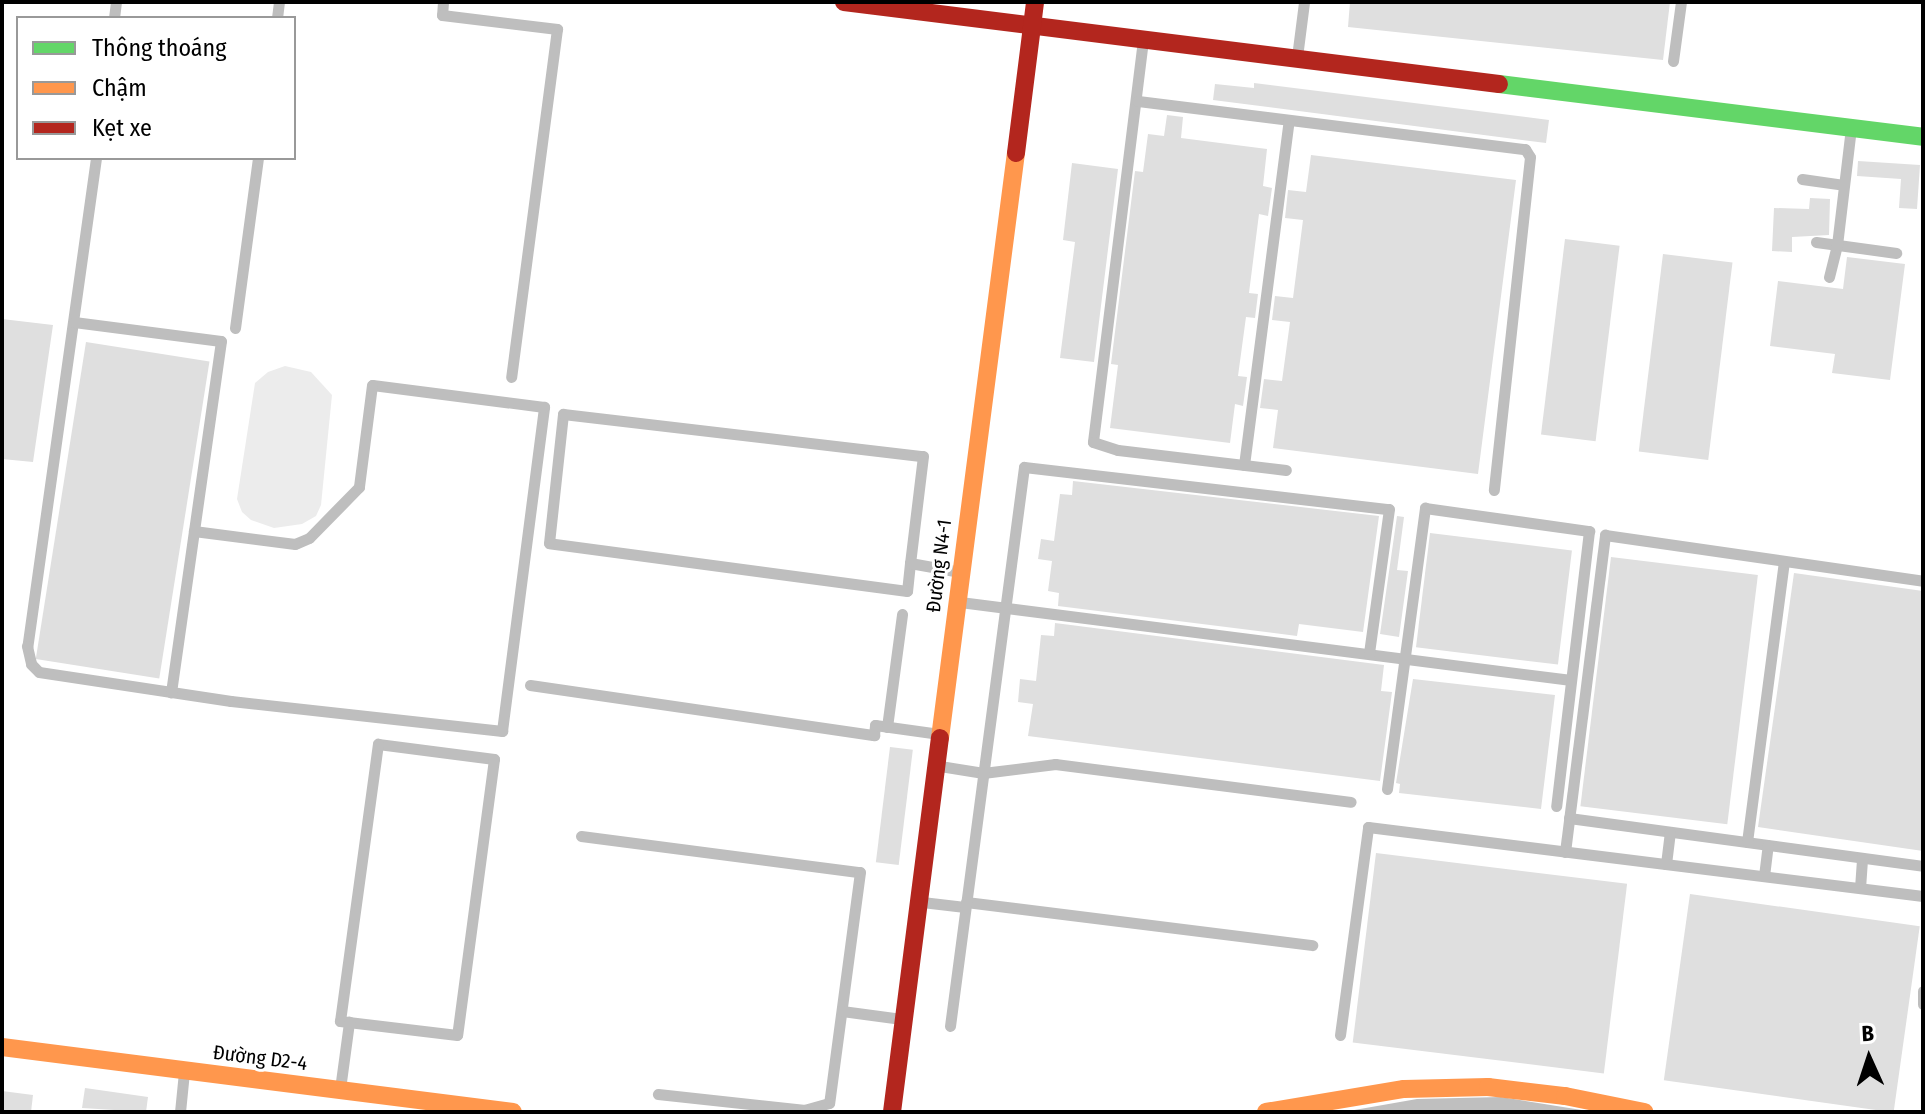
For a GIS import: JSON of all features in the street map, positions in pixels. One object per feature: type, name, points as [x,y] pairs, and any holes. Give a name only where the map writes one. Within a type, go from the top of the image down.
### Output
[{"type":"main road","points":[[844,2],[1923,137]]},
{"type":"main road","name":"Đường N4-1","points":[[892,1112],[1035,2]]},
{"type":"main road","name":"Đường D2-4","points":[[2,1047],[467,1109],[513,1112]]},
{"type":"main road","points":[[1266,1112],[1404,1089],[1488,1087],[1565,1096],[1644,1112]]},
{"type":"lane","points":[[443,2],[442,15],[557,29],[511,377]]},
{"type":"lane","points":[[1296,60],[1304,2]]},
{"type":"lane","points":[[1673,61],[1681,2]]},
{"type":"lane","points":[[1144,40],[1093,442],[1118,450],[1286,470]]},
{"type":"lane","points":[[1138,101],[1525,149],[1530,157],[1494,490]]},
{"type":"lane","points":[[1244,465],[1289,120]]},
{"type":"lane","points":[[1829,277],[1837,245],[1851,128]]},
{"type":"lane","points":[[96,160],[27,655],[39,672],[171,692],[502,731],[544,407],[372,385],[359,487],[309,538],[295,544],[194,531]]},
{"type":"lane","points":[[235,328],[258,160]]},
{"type":"lane","points":[[1802,179],[1844,185]]},
{"type":"lane","points":[[1816,242],[1896,253]]},
{"type":"lane","points":[[74,322],[221,341],[171,692]]},
{"type":"lane","points":[[563,414],[923,456],[910,563],[907,591],[549,543],[563,414]]},
{"type":"lane","points":[[950,1026],[1024,467],[1389,509],[1369,654]]},
{"type":"lane","points":[[1387,789],[1425,508],[1589,531],[1556,806]]},
{"type":"lane","points":[[1565,852],[1605,535],[1923,581]]},
{"type":"lane","points":[[1747,842],[1784,561]]},
{"type":"lane","points":[[910,563],[961,572]]},
{"type":"lane","points":[[957,602],[1571,680]]},
{"type":"lane","points":[[887,727],[902,614]]},
{"type":"lane","points":[[530,685],[874,735],[875,725],[939,734]]},
{"type":"lane","points":[[378,744],[494,759],[457,1035],[349,1022],[340,1021],[378,744]]},
{"type":"lane","points":[[935,765],[983,773],[1055,764],[1351,802]]},
{"type":"lane","points":[[1569,818],[1923,866]]},
{"type":"lane","points":[[1340,1035],[1368,827],[1923,896]]},
{"type":"lane","points":[[1666,864],[1670,832]]},
{"type":"lane","points":[[581,836],[860,872],[831,1099],[822,1107],[805,1110],[658,1094]]},
{"type":"lane","points":[[1764,876],[1768,845]]},
{"type":"lane","points":[[1860,888],[1862,858]]},
{"type":"lane","points":[[917,902],[966,904],[1312,945]]},
{"type":"lane","points":[[1923,991],[1923,1004]]},
{"type":"lane","points":[[842,1011],[902,1019]]},
{"type":"lane","points":[[339,1090],[349,1022]]},
{"type":"lane","points":[[180,1112],[184,1071]]},
{"type":"shaded area","points":[[285,366],[311,372],[332,395],[321,505],[316,516],[302,524],[274,528],[251,520],[242,512],[237,499],[255,383],[268,372]]},
{"type":"shaded area","points":[[1501,1097],[1594,1112],[1343,1112],[1417,1099]]},
{"type":"building","points":[[1350,2],[1670,2],[1663,60],[1348,27]]},
{"type":"building","points":[[1254,83],[1549,120],[1546,143],[1213,100],[1215,84],[1254,88]]},
{"type":"building","points":[[1167,115],[1183,117],[1181,138],[1267,149],[1263,186],[1272,188],[1268,216],[1259,214],[1249,293],[1258,294],[1255,318],[1246,317],[1238,376],[1247,377],[1243,406],[1235,404],[1230,443],[1110,428],[1118,365],[1111,364],[1135,171],[1143,172],[1148,134],[1164,136]]},
{"type":"building","points":[[1311,155],[1516,180],[1478,474],[1273,448],[1278,410],[1260,408],[1264,379],[1282,381],[1290,322],[1272,320],[1275,296],[1293,298],[1303,220],[1285,218],[1288,190],[1306,192]]},
{"type":"building","points":[[1858,161],[1920,165],[1917,209],[1899,208],[1901,179],[1857,176]]},
{"type":"building","points":[[1072,163],[1118,169],[1094,362],[1060,358],[1075,242],[1063,240]]},
{"type":"building","points":[[1810,198],[1830,199],[1829,235],[1792,237],[1792,252],[1772,251],[1774,208],[1809,209]]},
{"type":"building","points":[[1565,239],[1620,246],[1596,441],[1541,435]]},
{"type":"building","points":[[1663,254],[1732,263],[1708,460],[1639,452]]},
{"type":"building","points":[[1847,257],[1905,264],[1890,380],[1832,373],[1835,354],[1770,346],[1778,281],[1843,289]]},
{"type":"building","points":[[2,319],[53,325],[33,462],[2,459]]},
{"type":"building","points":[[86,342],[209,362],[159,679],[36,659]]},
{"type":"building","points":[[1073,481],[1379,516],[1363,632],[1299,624],[1297,636],[1058,606],[1059,593],[1048,591],[1052,561],[1038,559],[1041,539],[1054,541],[1060,494],[1072,495]]},
{"type":"building","points":[[1397,516],[1404,517],[1397,570],[1408,571],[1399,637],[1380,634]]},
{"type":"building","points":[[1430,533],[1572,550],[1558,665],[1416,647]]},
{"type":"building","points":[[1611,557],[1758,575],[1727,824],[1580,806]]},
{"type":"building","points":[[1794,573],[1923,591],[1923,851],[1758,827]]},
{"type":"building","points":[[1055,623],[1384,665],[1381,691],[1392,692],[1380,781],[1028,736],[1033,704],[1018,702],[1020,679],[1036,681],[1041,635],[1054,636]]},
{"type":"building","points":[[1413,679],[1555,695],[1541,809],[1399,793],[1400,784],[1396,783]]},
{"type":"building","points":[[890,747],[913,750],[899,865],[876,862]]},
{"type":"building","points":[[1376,853],[1627,884],[1604,1073],[1353,1043]]},
{"type":"building","points":[[1690,894],[1920,926],[1894,1112],[1664,1080]]},
{"type":"building","points":[[85,1088],[148,1097],[146,1112],[82,1108]]},
{"type":"building","points":[[2,1091],[33,1095],[31,1112],[2,1112]]},
{"type":"traffic: fast","points":[[1499,84],[1923,137]]},
{"type":"traffic: slow","points":[[940,738],[1016,153]]},
{"type":"traffic: slow","points":[[2,1047],[513,1112]]},
{"type":"traffic: slow","points":[[1266,1112],[1404,1089],[1488,1087],[1565,1096],[1644,1112]]},
{"type":"traffic: jam","points":[[844,2],[1499,84]]},
{"type":"traffic: jam","points":[[1016,153],[1035,2]]},
{"type":"traffic: jam","points":[[892,1112],[940,738]]}]
